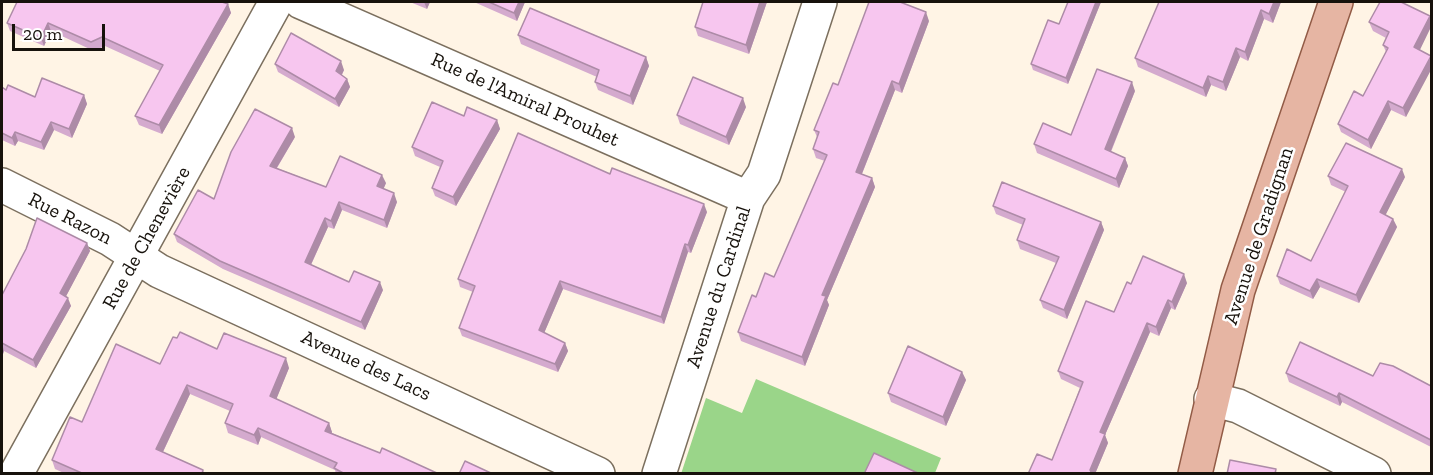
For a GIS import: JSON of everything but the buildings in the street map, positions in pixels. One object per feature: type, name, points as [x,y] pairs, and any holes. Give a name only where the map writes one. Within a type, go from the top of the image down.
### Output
[{"type":"main road","name":"Avenue de Gradignan","points":[[1195,474],[1238,290],[1336,2]]},
{"type":"street","name":"Rue de Chenevière","points":[[16,474],[276,2]]},
{"type":"street","name":"Rue de l'Amiral Prouhet","points":[[301,2],[748,198]]},
{"type":"street","name":"Avenue du Cardinal","points":[[659,474],[748,198],[764,174],[820,2]]},
{"type":"street","name":"Rue Razon","points":[[2,185],[110,238],[137,256]]},
{"type":"street","name":"Avenue des Lacs","points":[[137,256],[159,271],[598,474]]},
{"type":"street","points":[[1211,399],[1238,405],[1374,474]]},
{"type":"green space","points":[[756,379],[941,458],[935,473],[681,474],[706,398],[742,413]]}]
